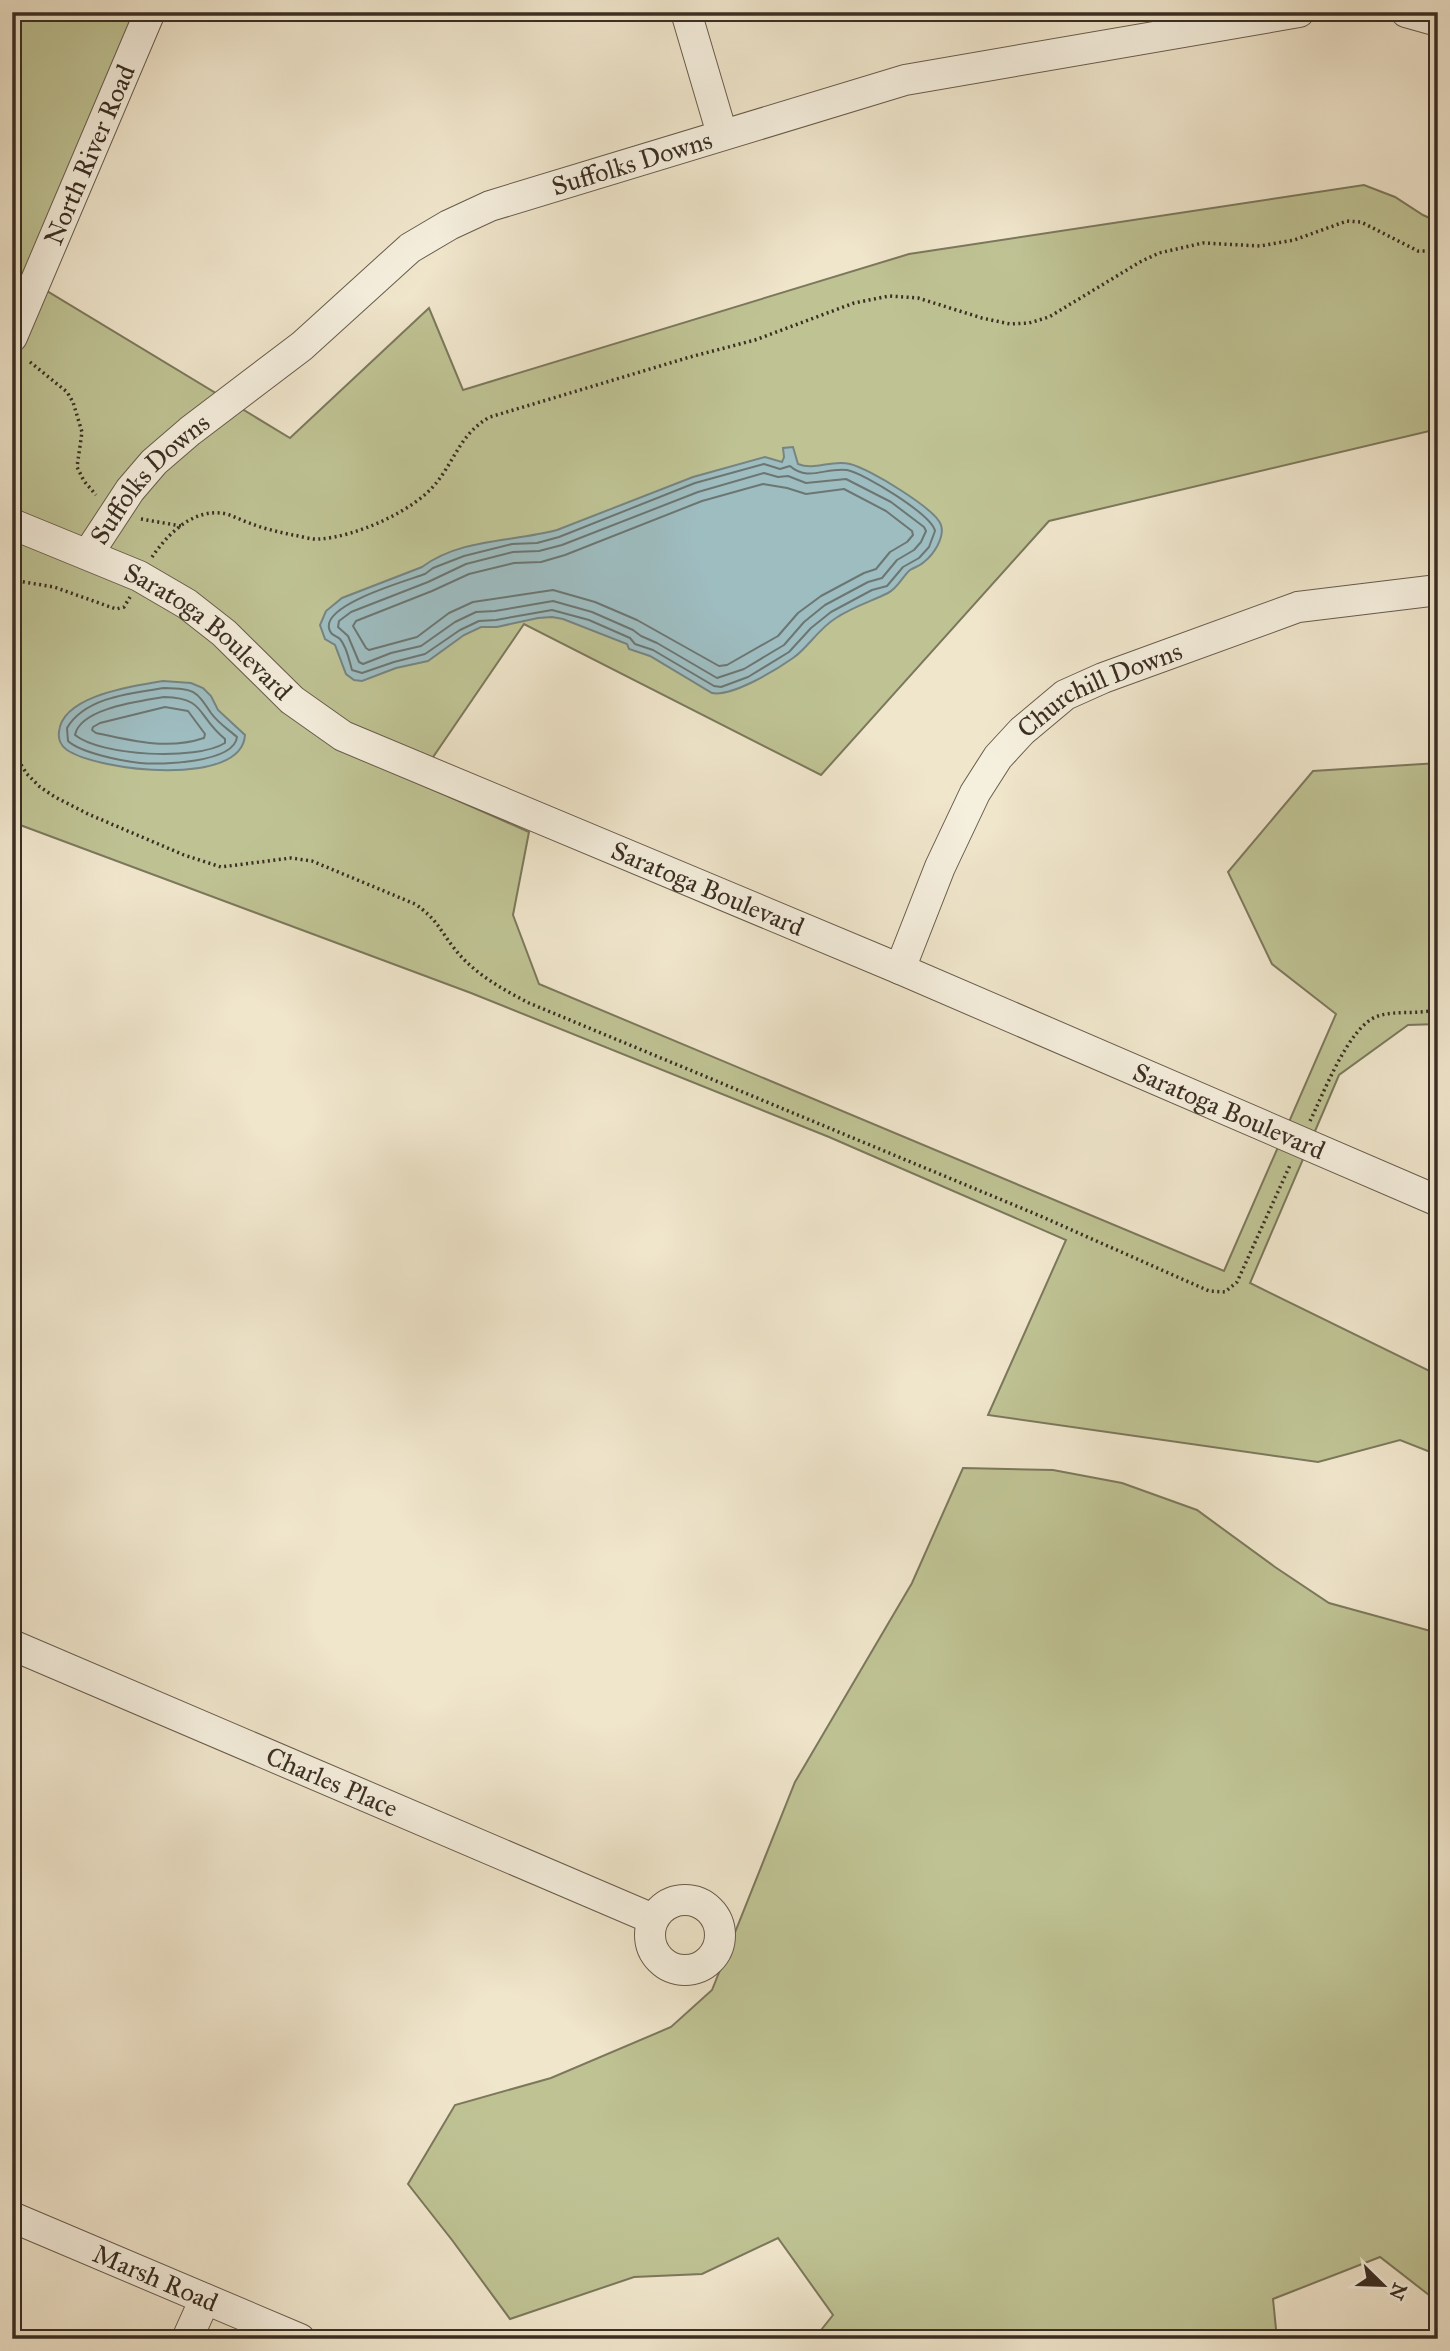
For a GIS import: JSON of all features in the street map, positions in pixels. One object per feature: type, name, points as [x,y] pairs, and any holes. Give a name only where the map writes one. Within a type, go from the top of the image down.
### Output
[{"type":"street","name":"North River Road","points":[[12,337],[150,12]]},
{"type":"street","points":[[686,12],[722,134]]},
{"type":"street","name":"Suffolks Downs","points":[[88,554],[130,490],[155,461],[302,346],[393,263],[429,236],[490,206],[905,80],[1299,12]]},
{"type":"street","points":[[1405,12],[1438,21]]},
{"type":"street","name":"Saratoga Boulevard","points":[[12,524],[139,576],[187,604],[224,633],[292,700],[343,736],[900,969],[1438,1201]]},
{"type":"street","name":"Churchill Downs","points":[[900,969],[940,867],[975,793],[998,757],[1022,731],[1065,695],[1103,678],[1298,607],[1438,590]]},
{"type":"street","name":"Charles Place","points":[[12,1645],[653,1919]]},
{"type":"street","name":"Marsh Road","points":[[12,2217],[300,2339]]},
{"type":"street","points":[[187,2339],[205,2299]]},
{"type":"path","points":[[12,580],[54,587],[116,609],[124,607],[139,576],[169,535],[203,516],[221,513],[266,529],[317,540],[344,535],[388,518],[428,493],[474,426],[490,417],[755,340],[854,303],[889,296],[918,298],[982,318],[1010,324],[1029,323],[1049,317],[1109,279],[1159,253],[1203,243],[1260,246],[1283,242],[1347,221],[1361,222],[1418,251],[1438,251]]},
{"type":"path","points":[[30,362],[66,392],[73,402],[82,432],[77,467],[84,481],[114,513],[181,526]]},
{"type":"path","points":[[12,751],[27,774],[55,797],[88,814],[197,860],[221,867],[291,858],[312,861],[415,904],[430,913],[455,950],[476,970],[529,1003],[1038,1215],[1209,1292],[1225,1292],[1237,1282],[1301,1141],[1343,1054],[1357,1032],[1378,1016],[1438,1009]]},
{"type":"green space","points":[[12,12],[137,12],[24,277],[290,438],[429,308],[463,390],[909,254],[1364,185],[1395,197],[1438,222],[1438,429],[1049,521],[821,775],[524,624],[416,782],[529,832],[513,915],[539,984],[1224,1271],[1336,1014],[1272,964],[1228,872],[1313,771],[1438,763],[1438,1024],[1408,1025],[1339,1075],[1250,1283],[1438,1375],[1438,1455],[1400,1440],[1318,1462],[988,1415],[1066,1240],[829,1137],[471,993],[12,822]]},
{"type":"green space","points":[[963,1468],[1053,1470],[1122,1483],[1197,1510],[1329,1603],[1438,1633],[1438,2302],[1380,2257],[1273,2299],[1277,2339],[814,2339],[833,2315],[778,2238],[702,2274],[634,2277],[510,2319],[408,2184],[455,2105],[551,2078],[671,2027],[712,1990],[795,1782],[912,1583]]},
{"type":"water","points":[[793,447],[798,464],[850,464],[885,481],[927,509],[941,525],[941,535],[931,555],[910,570],[891,591],[836,618],[793,658],[742,687],[712,693],[650,656],[629,649],[627,644],[552,617],[497,627],[481,627],[464,635],[428,661],[396,668],[362,681],[354,680],[346,674],[335,645],[325,639],[320,625],[326,611],[342,598],[422,567],[453,551],[557,530],[693,477],[765,457],[782,462],[783,448]]},
{"type":"water","points":[[163,681],[191,683],[203,688],[211,696],[218,710],[245,735],[238,752],[220,763],[196,769],[167,770],[107,764],[83,758],[67,750],[62,744],[59,732],[63,719],[73,709],[102,694]]}]
